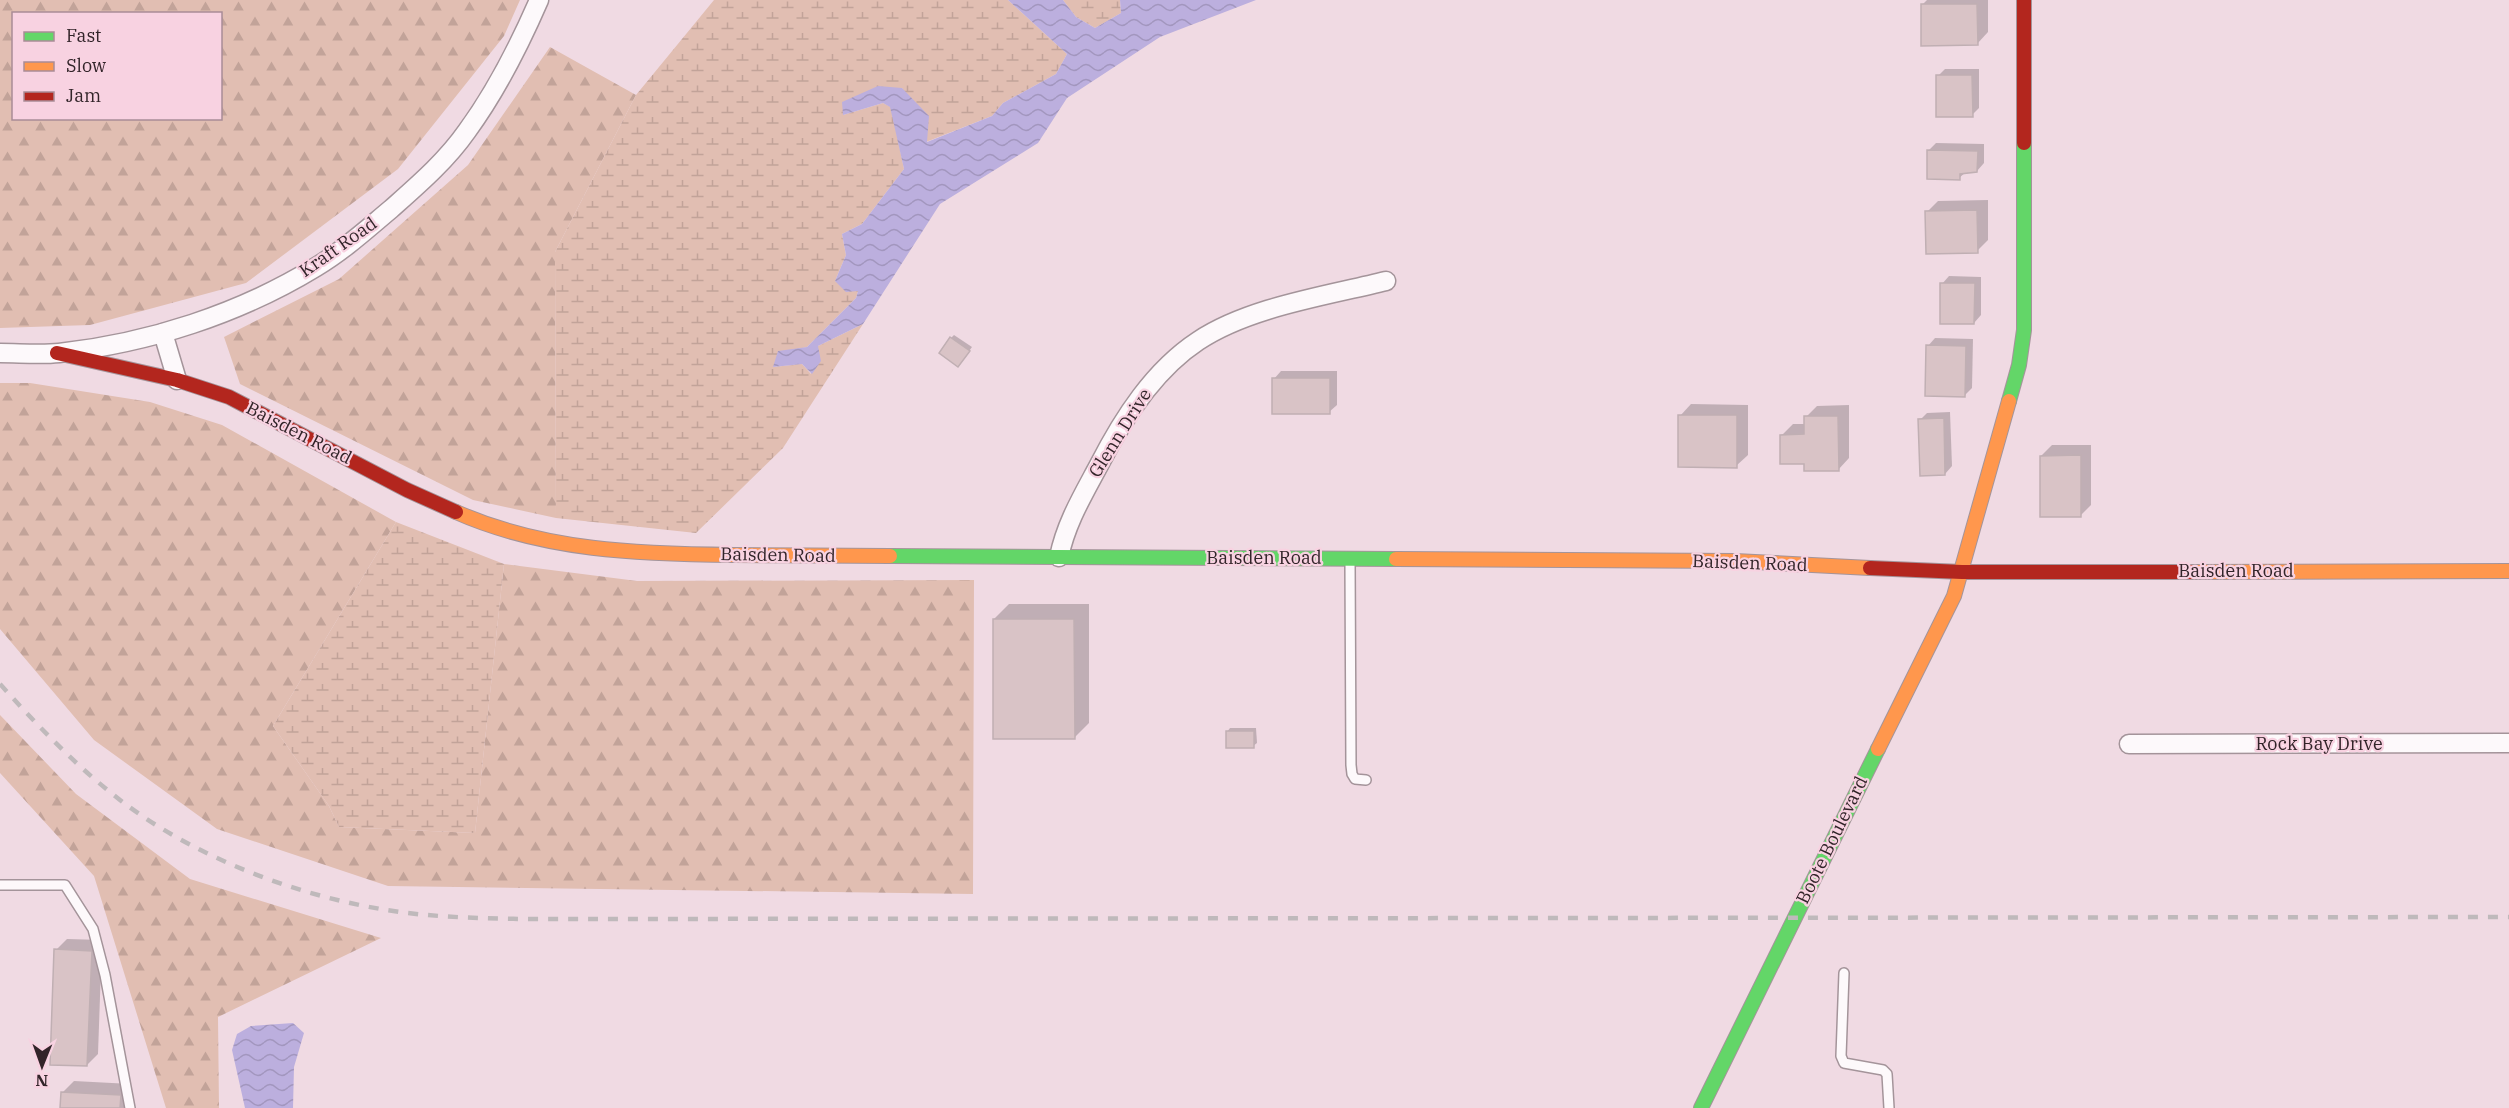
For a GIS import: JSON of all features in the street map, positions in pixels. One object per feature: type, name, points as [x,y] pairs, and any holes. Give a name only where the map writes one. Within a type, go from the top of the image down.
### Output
[{"type":"street","name":"Kraft Road","points":[[0,353],[57,353],[162,333],[233,310],[316,267],[365,231],[426,178],[466,133],[505,74],[539,0]]},
{"type":"street","name":"Boote Boulevard","points":[[1701,1108],[1954,596],[1962,572],[2019,365],[2024,330],[2024,0]]},
{"type":"street","name":"Glenn Drive","points":[[1059,556],[1064,532],[1112,440],[1148,386],[1176,358],[1198,341],[1250,316],[1386,281]]},
{"type":"street","points":[[162,333],[177,380]]},
{"type":"street","name":"Baisden Road","points":[[57,353],[177,380],[229,397],[446,509],[484,524],[530,538],[625,552],[1735,561],[1962,572],[2509,571]]},
{"type":"street","name":"Rock Bay Drive","points":[[2129,744],[2509,743]]},
{"type":"lane","points":[[1350,558],[1351,765],[1355,779],[1366,780]]},
{"type":"lane","points":[[0,885],[65,885],[93,929],[105,975],[130,1108]]},
{"type":"lane","points":[[1844,973],[1841,1056],[1844,1063],[1883,1070],[1887,1074],[1889,1108]]},
{"type":"green space","points":[[0,0],[520,0],[504,36],[398,169],[246,283],[90,325],[0,328]]},
{"type":"green space","points":[[714,0],[1008,0],[1067,54],[1056,74],[1003,103],[992,116],[926,142],[902,88],[843,102],[843,115],[883,103],[891,107],[904,169],[862,224],[842,234],[846,255],[835,281],[858,291],[856,298],[807,347],[789,351],[773,367],[802,364],[811,374],[818,346],[863,324],[783,448],[696,533],[556,518],[555,252],[636,95]]},
{"type":"green space","points":[[1063,0],[1120,0],[1121,13],[1095,28],[1076,17]]},
{"type":"green space","points":[[550,47],[636,95],[555,252],[556,518],[473,500],[240,384],[224,337],[339,279],[468,165]]},
{"type":"green space","points":[[0,383],[30,383],[150,402],[222,425],[396,522],[273,726],[329,806],[339,827],[475,833],[504,564],[637,581],[974,580],[973,894],[388,886],[217,829],[94,740],[0,629]]},
{"type":"green space","points":[[396,522],[504,564],[475,833],[339,827],[329,806],[273,726]]},
{"type":"green space","points":[[0,715],[76,794],[190,879],[381,938],[218,1017],[219,1108],[166,1108],[94,876],[0,773]]},
{"type":"water","points":[[1008,0],[1063,0],[1076,17],[1095,28],[1121,13],[1120,0],[1256,0],[1160,37],[1067,98],[1038,143],[940,204],[863,324],[818,346],[821,361],[812,374],[802,364],[773,367],[778,351],[807,347],[856,298],[858,291],[846,292],[835,281],[846,255],[842,234],[862,224],[904,169],[890,107],[883,103],[843,115],[842,102],[878,86],[902,88],[929,116],[927,142],[992,116],[1003,103],[1056,74],[1067,54]]},
{"type":"water","points":[[293,1023],[304,1033],[294,1067],[293,1108],[245,1108],[232,1050],[237,1034],[251,1026]]},
{"type":"building","points":[[1921,4],[1977,4],[1978,45],[1921,46]]},
{"type":"building","points":[[1936,75],[1972,75],[1973,117],[1936,117]]},
{"type":"building","points":[[1927,150],[1978,151],[1977,172],[1960,174],[1960,180],[1927,179]]},
{"type":"building","points":[[1977,210],[1978,253],[1926,254],[1925,211]]},
{"type":"building","points":[[1940,283],[1975,283],[1974,324],[1940,324]]},
{"type":"building","points":[[950,337],[970,351],[958,367],[939,353]]},
{"type":"building","points":[[1926,345],[1966,346],[1965,397],[1925,396]]},
{"type":"building","points":[[1272,378],[1330,378],[1330,414],[1272,414]]},
{"type":"building","points":[[1678,415],[1737,415],[1737,468],[1678,467]]},
{"type":"building","points":[[1804,416],[1838,416],[1839,471],[1804,471],[1804,464],[1780,464],[1780,435],[1804,434]]},
{"type":"building","points":[[1944,418],[1945,475],[1920,476],[1918,419]]},
{"type":"building","points":[[2081,455],[2081,517],[2040,517],[2040,456]]},
{"type":"building","points":[[993,619],[1074,619],[1075,739],[993,739]]},
{"type":"building","points":[[1226,731],[1254,731],[1254,748],[1226,748]]},
{"type":"building","points":[[54,949],[92,951],[87,1066],[50,1065]]},
{"type":"building","points":[[61,1092],[121,1095],[120,1108],[60,1108]]},
{"type":"railway","points":[[0,684],[58,745],[104,787],[153,823],[188,844],[226,862],[306,892],[387,910],[427,915],[559,919],[2509,917]]},
{"type":"traffic: fast","points":[[2009,401],[2019,365],[2024,330],[2024,143]]},
{"type":"traffic: fast","points":[[890,556],[1396,559]]},
{"type":"traffic: fast","points":[[1701,1108],[1878,749]]},
{"type":"traffic: slow","points":[[1878,749],[1954,596],[2009,401]]},
{"type":"traffic: slow","points":[[456,512],[523,535],[592,548],[698,554],[890,556]]},
{"type":"traffic: slow","points":[[1396,559],[1735,561],[1870,568]]},
{"type":"traffic: slow","points":[[2190,572],[2509,571]]},
{"type":"traffic: jam","points":[[2024,0],[2024,143]]},
{"type":"traffic: jam","points":[[57,353],[177,380],[229,397],[407,490],[456,512]]},
{"type":"traffic: jam","points":[[1870,568],[1962,572],[2190,572]]}]
